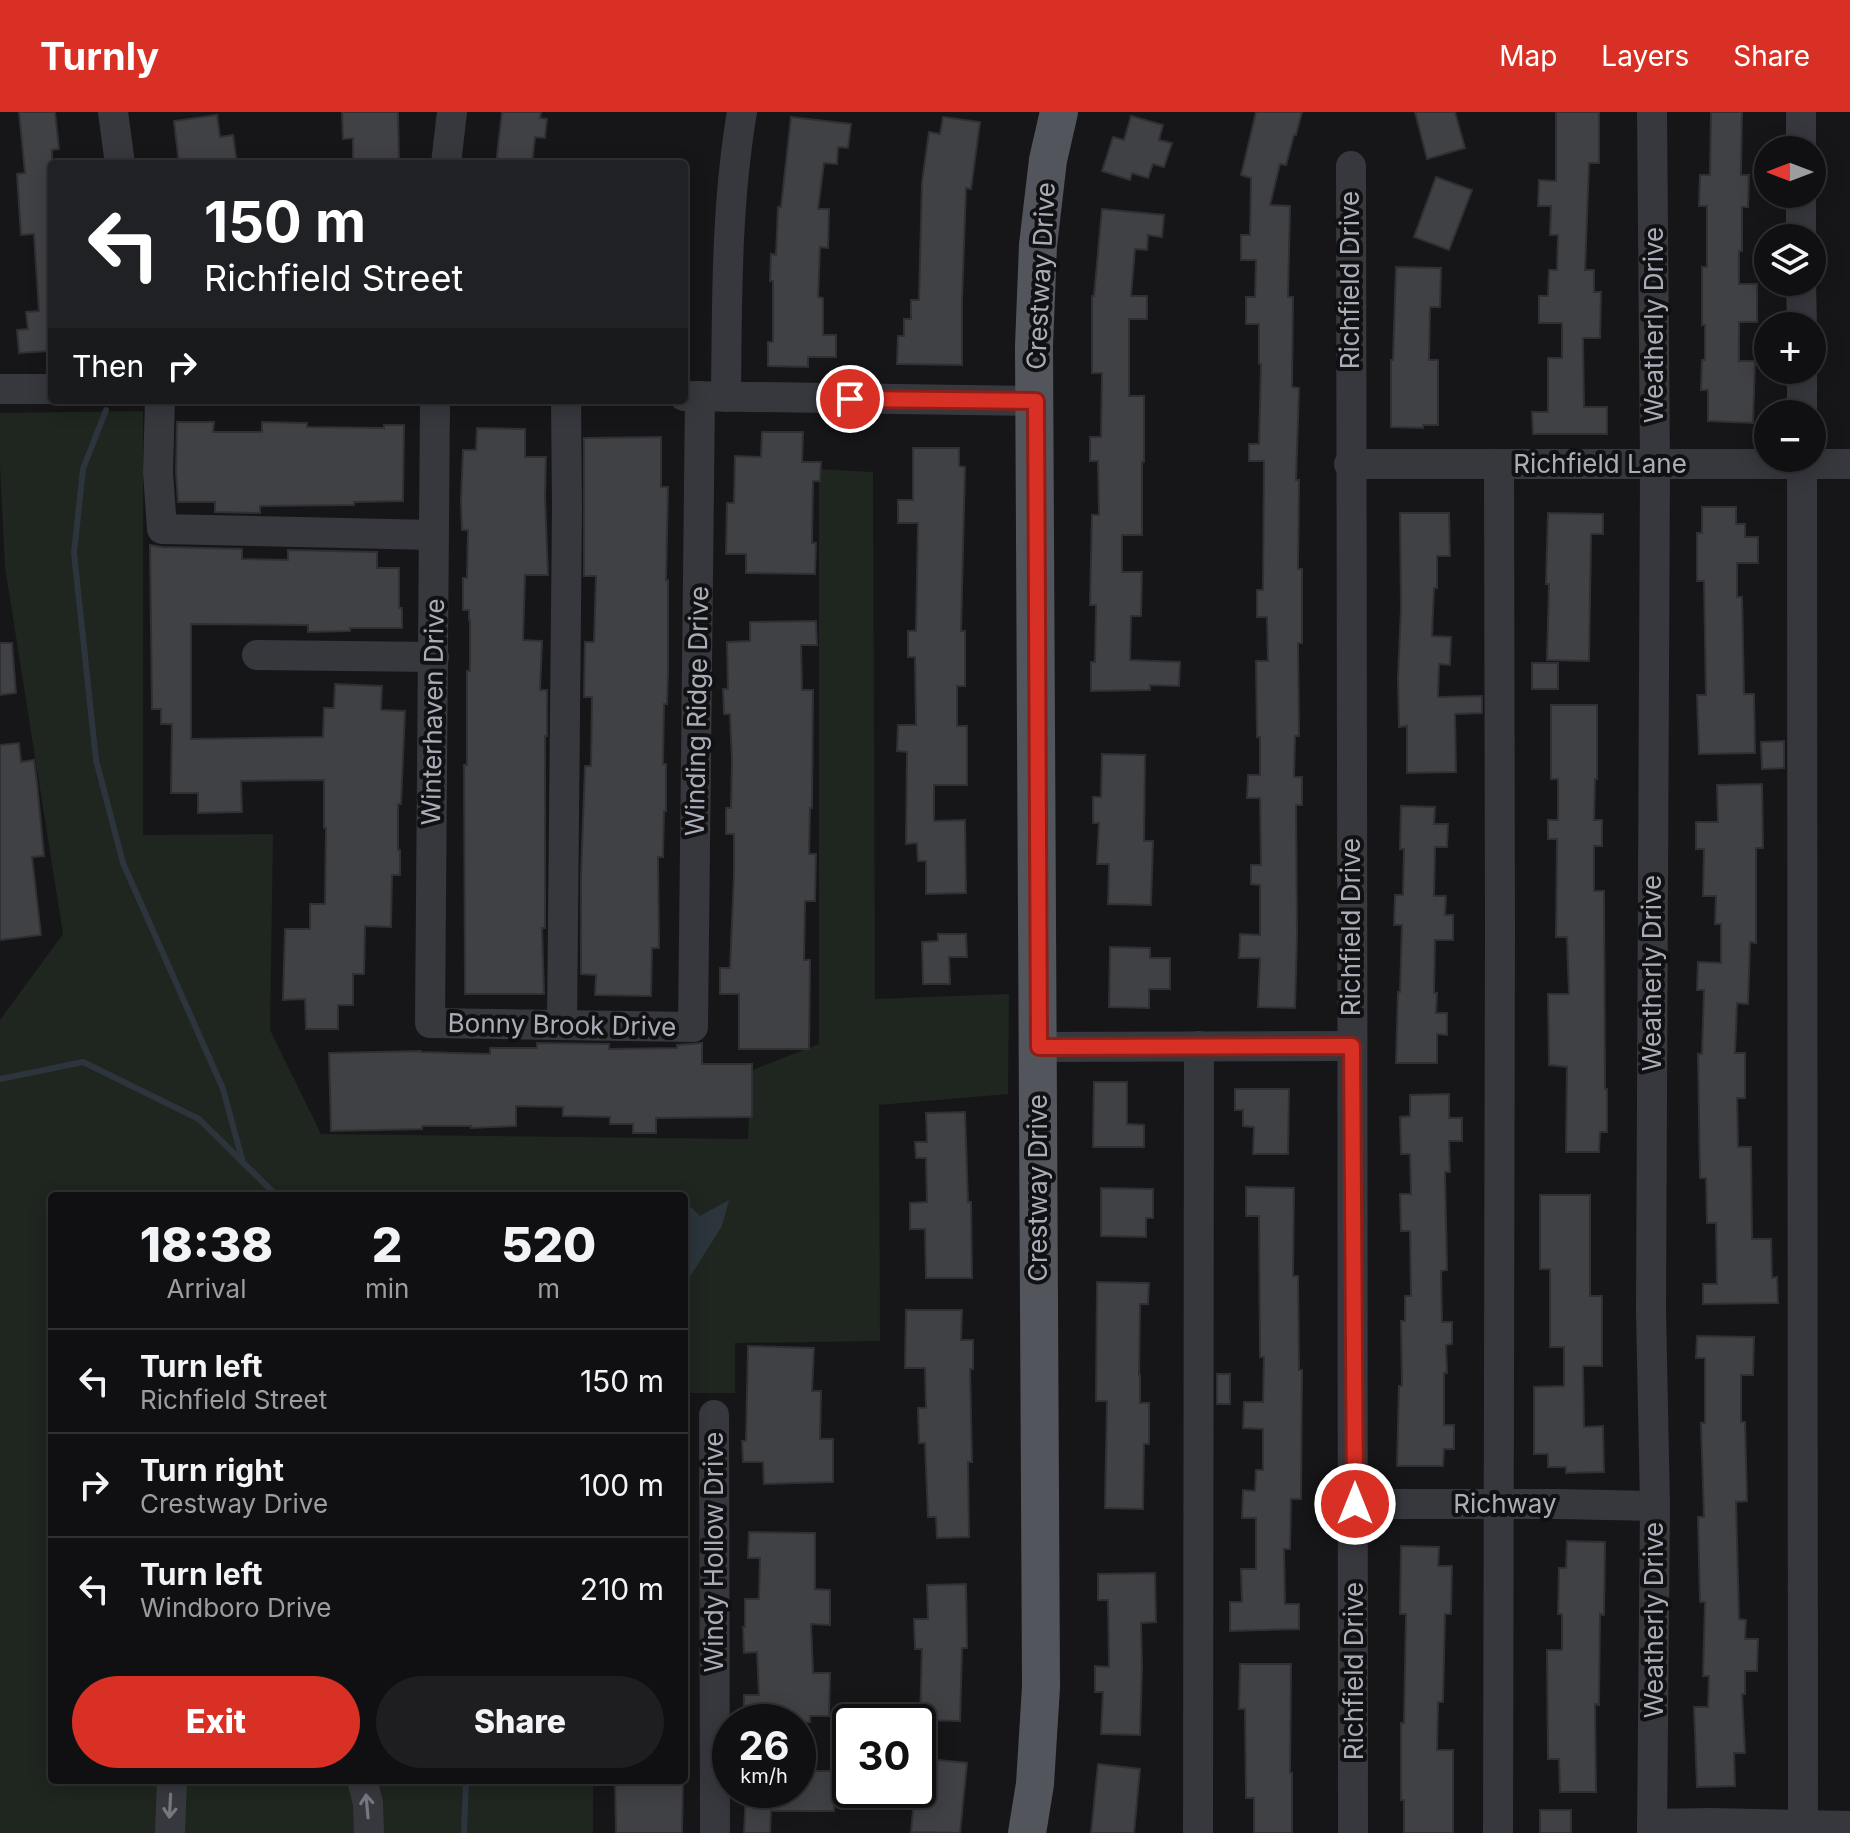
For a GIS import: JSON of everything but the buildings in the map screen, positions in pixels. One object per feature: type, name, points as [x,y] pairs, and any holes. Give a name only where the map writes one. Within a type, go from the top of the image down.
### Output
[{"type":"main road","name":"Crestway Drive","points":[[1027,1833],[1035,1784],[1041,1687],[1034,346],[1038,245],[1048,160],[1059,112]]},
{"type":"street","points":[[113,112],[119,160]]},
{"type":"street","points":[[446,160],[452,112]]},
{"type":"street","name":"Winding Ridge Drive","points":[[693,1027],[704,396],[727,291],[734,159],[742,112]]},
{"type":"street","name":"Weatherly Drive","points":[[1652,112],[1655,464],[1652,1829]]},
{"type":"street","points":[[1801,112],[1801,136]]},
{"type":"street","name":"Richfield Drive","points":[[1351,166],[1353,1833]]},
{"type":"street","points":[[0,389],[48,389]]},
{"type":"street","points":[[704,396],[1036,401]]},
{"type":"street","points":[[160,404],[158,472],[162,529],[434,535]]},
{"type":"street","name":"Winterhaven Drive","points":[[430,1023],[435,404]]},
{"type":"street","points":[[562,1025],[566,404]]},
{"type":"street","name":"Richfield Lane","points":[[1349,464],[1754,462]]},
{"type":"street","name":"Richfield Lane","points":[[1826,462],[1850,464]]},
{"type":"street","points":[[1498,1833],[1499,465]]},
{"type":"street","points":[[1802,472],[1803,1829]]},
{"type":"street","points":[[257,655],[434,657]]},
{"type":"street","name":"Bonny Brook Drive","points":[[430,1023],[693,1027]]},
{"type":"street","points":[[1198,1833],[1199,1046]]},
{"type":"street","points":[[1039,1047],[1352,1046]]},
{"type":"street","name":"Windy Hollow Drive","points":[[714,1415],[715,1833]]},
{"type":"street","name":"Richway","points":[[1355,1504],[1655,1506]]},
{"type":"street","points":[[170,1833],[172,1784]]},
{"type":"street","points":[[363,1784],[368,1803],[369,1833]]},
{"type":"street","points":[[1652,1829],[1711,1823],[1803,1829],[1850,1826]]},
{"type":"shaded area","points":[[143,411],[143,835],[273,834],[270,1030],[321,1134],[748,1139],[750,1071],[819,1044],[819,469],[873,472],[875,999],[1009,994],[1008,1094],[879,1105],[880,1341],[735,1343],[735,1393],[688,1393],[688,1192],[48,1192],[48,1784],[593,1784],[593,1833],[0,1833],[0,1020],[63,934],[5,567],[0,413]]},
{"type":"shaded area","points":[[729,1200],[722,1226],[688,1280],[688,1205],[700,1216]]},
{"type":"waterway","points":[[106,410],[83,469],[74,553],[96,760],[123,863],[223,1089],[243,1163]]},
{"type":"waterway","points":[[0,1079],[83,1062],[199,1119],[273,1192]]},
{"type":"waterway","points":[[464,1833],[466,1784]]},
{"type":"route","points":[[850,399],[1036,401],[1039,1047],[1352,1046],[1355,1504]]}]
